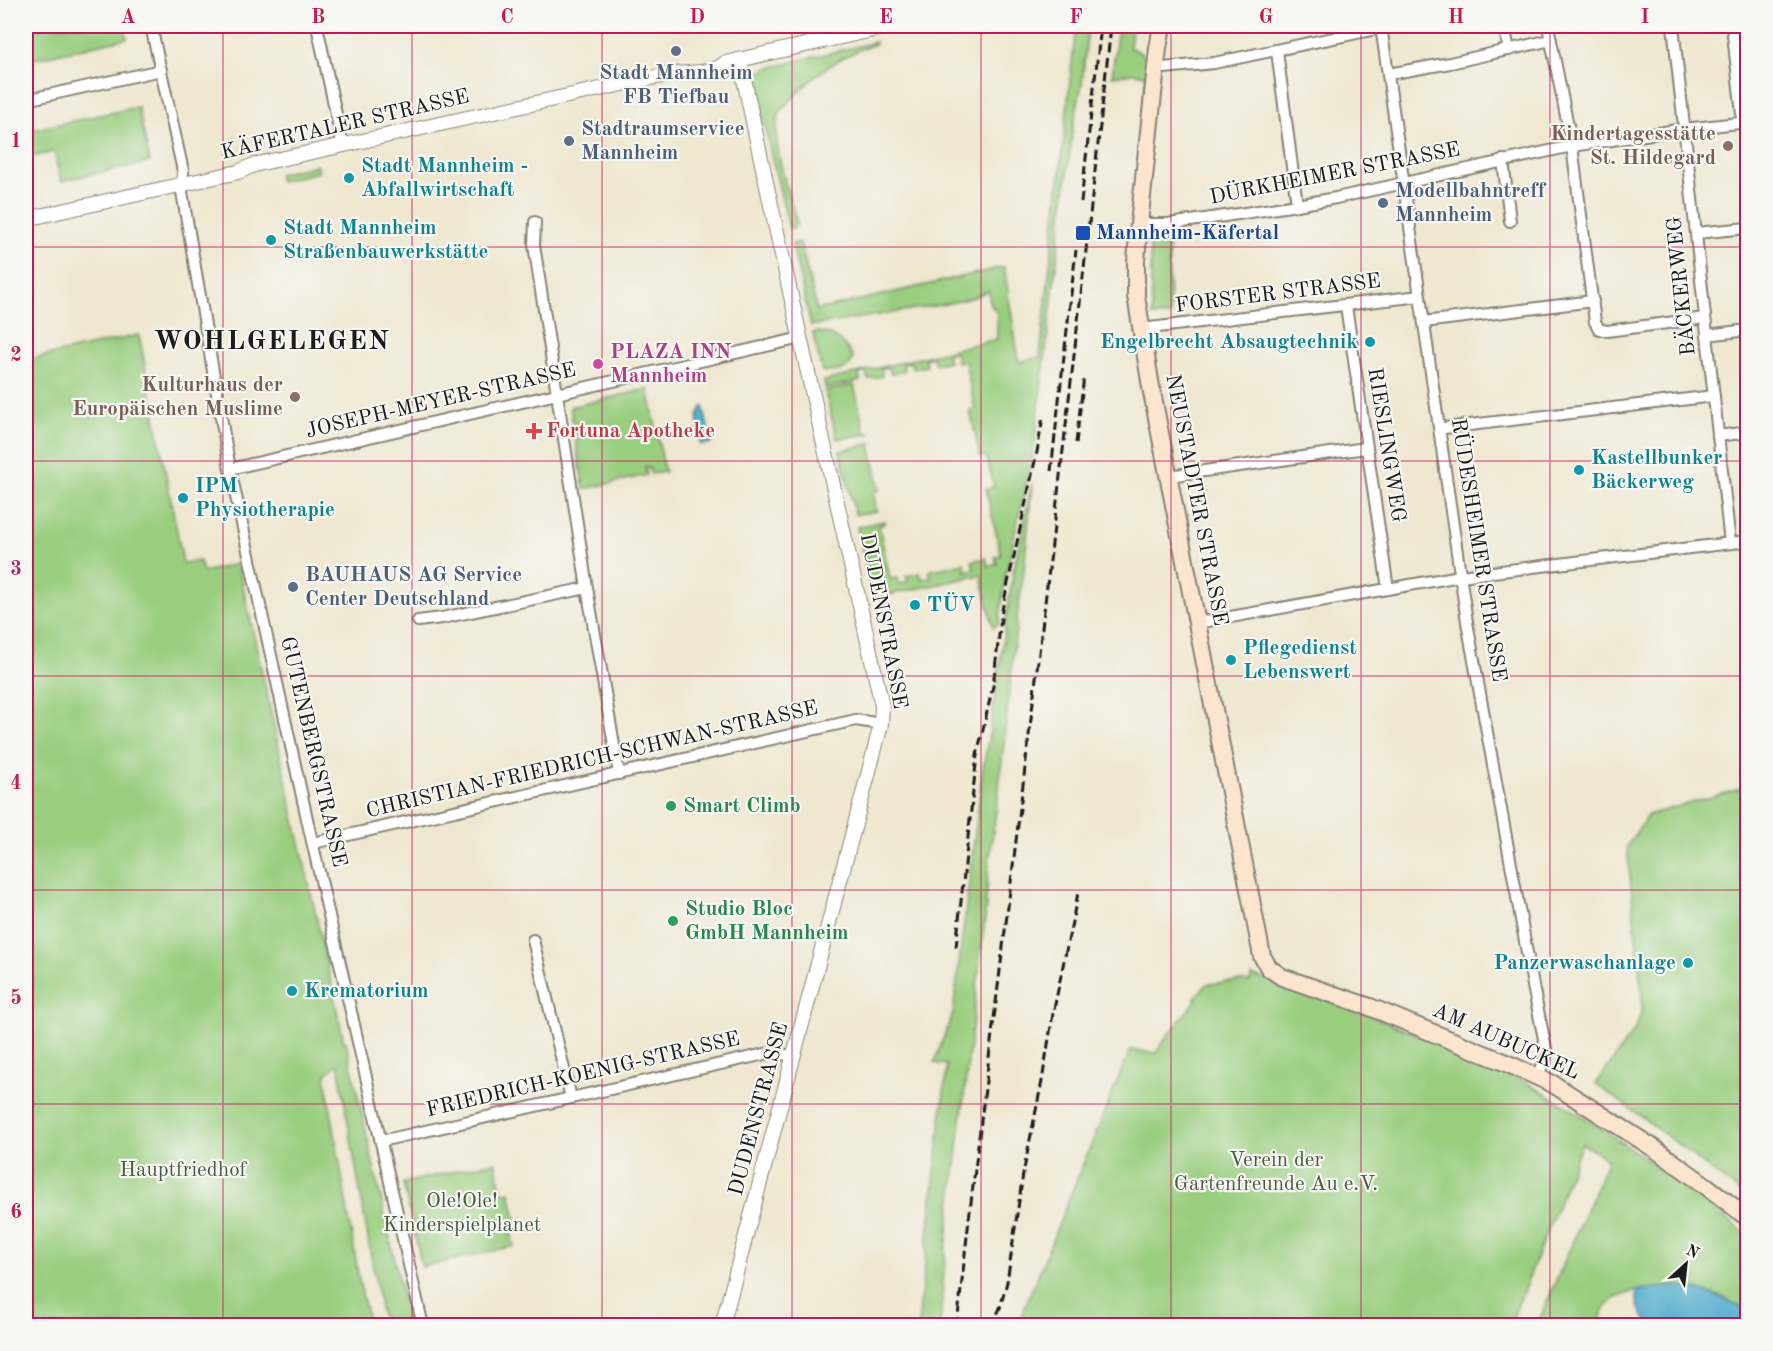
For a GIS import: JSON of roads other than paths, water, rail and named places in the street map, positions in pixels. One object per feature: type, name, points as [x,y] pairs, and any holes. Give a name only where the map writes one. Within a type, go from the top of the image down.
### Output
[{"type":"main road","name":"NEUSTADTER STRASSE","points":[[1153,26],[1158,48]]},
{"type":"main road","name":"NEUSTADTER STRASSE","points":[[1162,26],[1138,224],[1136,296],[1262,957]]},
{"type":"main road","name":"AM AUBUCKEL","points":[[1262,957],[1269,968],[1282,977],[1370,1007],[1560,1088],[1697,1179],[1748,1218]]},
{"type":"street","name":"GUTENBERGSTRASSE","points":[[151,26],[183,171],[183,195],[230,469],[423,1326]]},
{"type":"street","points":[[317,26],[343,146]]},
{"type":"street","name":"KÄFERTALER STRASSE","points":[[26,219],[238,172],[271,161],[674,74],[691,65],[712,61],[725,63],[890,26]]},
{"type":"street","points":[[1504,26],[1509,50]]},
{"type":"street","points":[[1548,26],[1572,146],[1595,322],[1599,329],[1607,330],[1705,318]]},
{"type":"street","name":"BÄCKERWEG","points":[[1673,26],[1730,543]]},
{"type":"street","points":[[1732,26],[1745,123]]},
{"type":"street","points":[[1156,67],[1214,63],[1381,27]]},
{"type":"street","name":"RÜDESHEIMER STRASSE","points":[[1381,27],[1469,633],[1546,1047],[1547,1057],[1538,1077]]},
{"type":"street","points":[[1388,74],[1450,63],[1551,40]]},
{"type":"street","points":[[1277,51],[1296,205]]},
{"type":"street","name":"DUDENSTRASSE","points":[[722,1326],[881,724],[882,706],[740,60]]},
{"type":"street","points":[[26,100],[161,70]]},
{"type":"street","name":"DÜRKHEIMER STRASSE","points":[[1138,224],[1176,223],[1296,205],[1572,146],[1684,129],[1745,123]]},
{"type":"street","points":[[1503,160],[1510,221]]},
{"type":"street","points":[[535,222],[534,245],[587,588],[619,774]]},
{"type":"street","points":[[1696,233],[1748,228]]},
{"type":"street","name":"FORSTER STRASSE","points":[[1141,329],[1420,296]]},
{"type":"street","points":[[1424,322],[1593,301]]},
{"type":"street","name":"RIESLINGWEG","points":[[1346,306],[1388,589]]},
{"type":"street","points":[[1707,335],[1748,330]]},
{"type":"street","name":"JOSEPH-MEYER-STRASSE","points":[[230,469],[801,338]]},
{"type":"street","points":[[1444,428],[1714,396]]},
{"type":"street","points":[[1718,436],[1748,432]]},
{"type":"street","points":[[1169,476],[1366,448]]},
{"type":"street","points":[[1197,623],[1460,576],[1748,541]]},
{"type":"street","points":[[418,621],[587,588]]},
{"type":"street","name":"CHRISTIAN-FRIEDRICH-SCHWAN-STRASSE","points":[[313,843],[856,720],[881,724]]},
{"type":"street","points":[[533,940],[571,1098]]},
{"type":"street","name":"FRIEDRICH-KOENIG-STRASSE","points":[[381,1141],[774,1052],[794,1057]]},
{"type":"water","points":[[703,406],[712,443],[701,445],[698,415]]},
{"type":"water","points":[[1676,1286],[1713,1295],[1738,1306],[1747,1311],[1747,1325],[1651,1325],[1639,1309],[1637,1290]]},
{"type":"railway","points":[[1081,202],[1101,26]]},
{"type":"railway","points":[[957,1326],[1052,540],[1111,26]]},
{"type":"railway","points":[[1051,471],[1076,250]]},
{"type":"railway","points":[[1076,443],[1084,376]]},
{"type":"railway","points":[[956,947],[977,755],[993,686],[1002,610],[1043,417]]},
{"type":"railway","points":[[992,1326],[1007,1282],[1023,1174],[1078,893]]},
{"type":"place","name":"Stadt Mannheim FB Tiefbau","points":[[676,51]]},
{"type":"place","name":"Stadtraumservice Mannheim","points":[[569,141]]},
{"type":"place","name":"Kindertagesstätte St. Hildegard","points":[[1728,146]]},
{"type":"place","name":"Stadt Mannheim - Abfallwirtschaft","points":[[349,178]]},
{"type":"place","name":"Modellbahntreff Mannheim","points":[[1383,203]]},
{"type":"place","name":"Mannheim-Käfertal","points":[[1083,233]]},
{"type":"place","name":"Stadt Mannheim Straßenbauwerkstätte","points":[[271,240]]},
{"type":"place","name":"Engelbrecht Absaugtechnik","points":[[1370,342]]},
{"type":"place","name":"PLAZA INN Mannheim","points":[[598,364]]},
{"type":"place","name":"Kulturhaus der Europäischen Muslime","points":[[295,397]]},
{"type":"place","name":"Fortuna Apotheke","points":[[534,431]]},
{"type":"place","name":"Kastellbunker Bäckerweg","points":[[1579,470]]},
{"type":"place","name":"IPM Physiotherapie","points":[[183,498]]},
{"type":"place","name":"BAUHAUS AG Service Center Deutschland","points":[[293,587]]},
{"type":"place","name":"TÜV","points":[[915,605]]},
{"type":"place","name":"Pflegedienst Lebenswert","points":[[1231,660]]},
{"type":"place","name":"Smart Climb","points":[[671,806]]},
{"type":"place","name":"Studio Bloc GmbH Mannheim","points":[[673,921]]},
{"type":"place","name":"Panzerwaschanlage","points":[[1688,963]]},
{"type":"place","name":"Krematorium","points":[[292,991]]},
{"type":"district","name":"WOHLGELEGEN","points":[[272,341]]},
{"type":"park label","name":"Hauptfriedhof","points":[[183,1170]]},
{"type":"park label","name":"Verein der Gartenfreunde Au e.V.","points":[[1276,1172]]},
{"type":"park label","name":"Ole!Ole! Kinderspielplanet","points":[[462,1213]]}]
